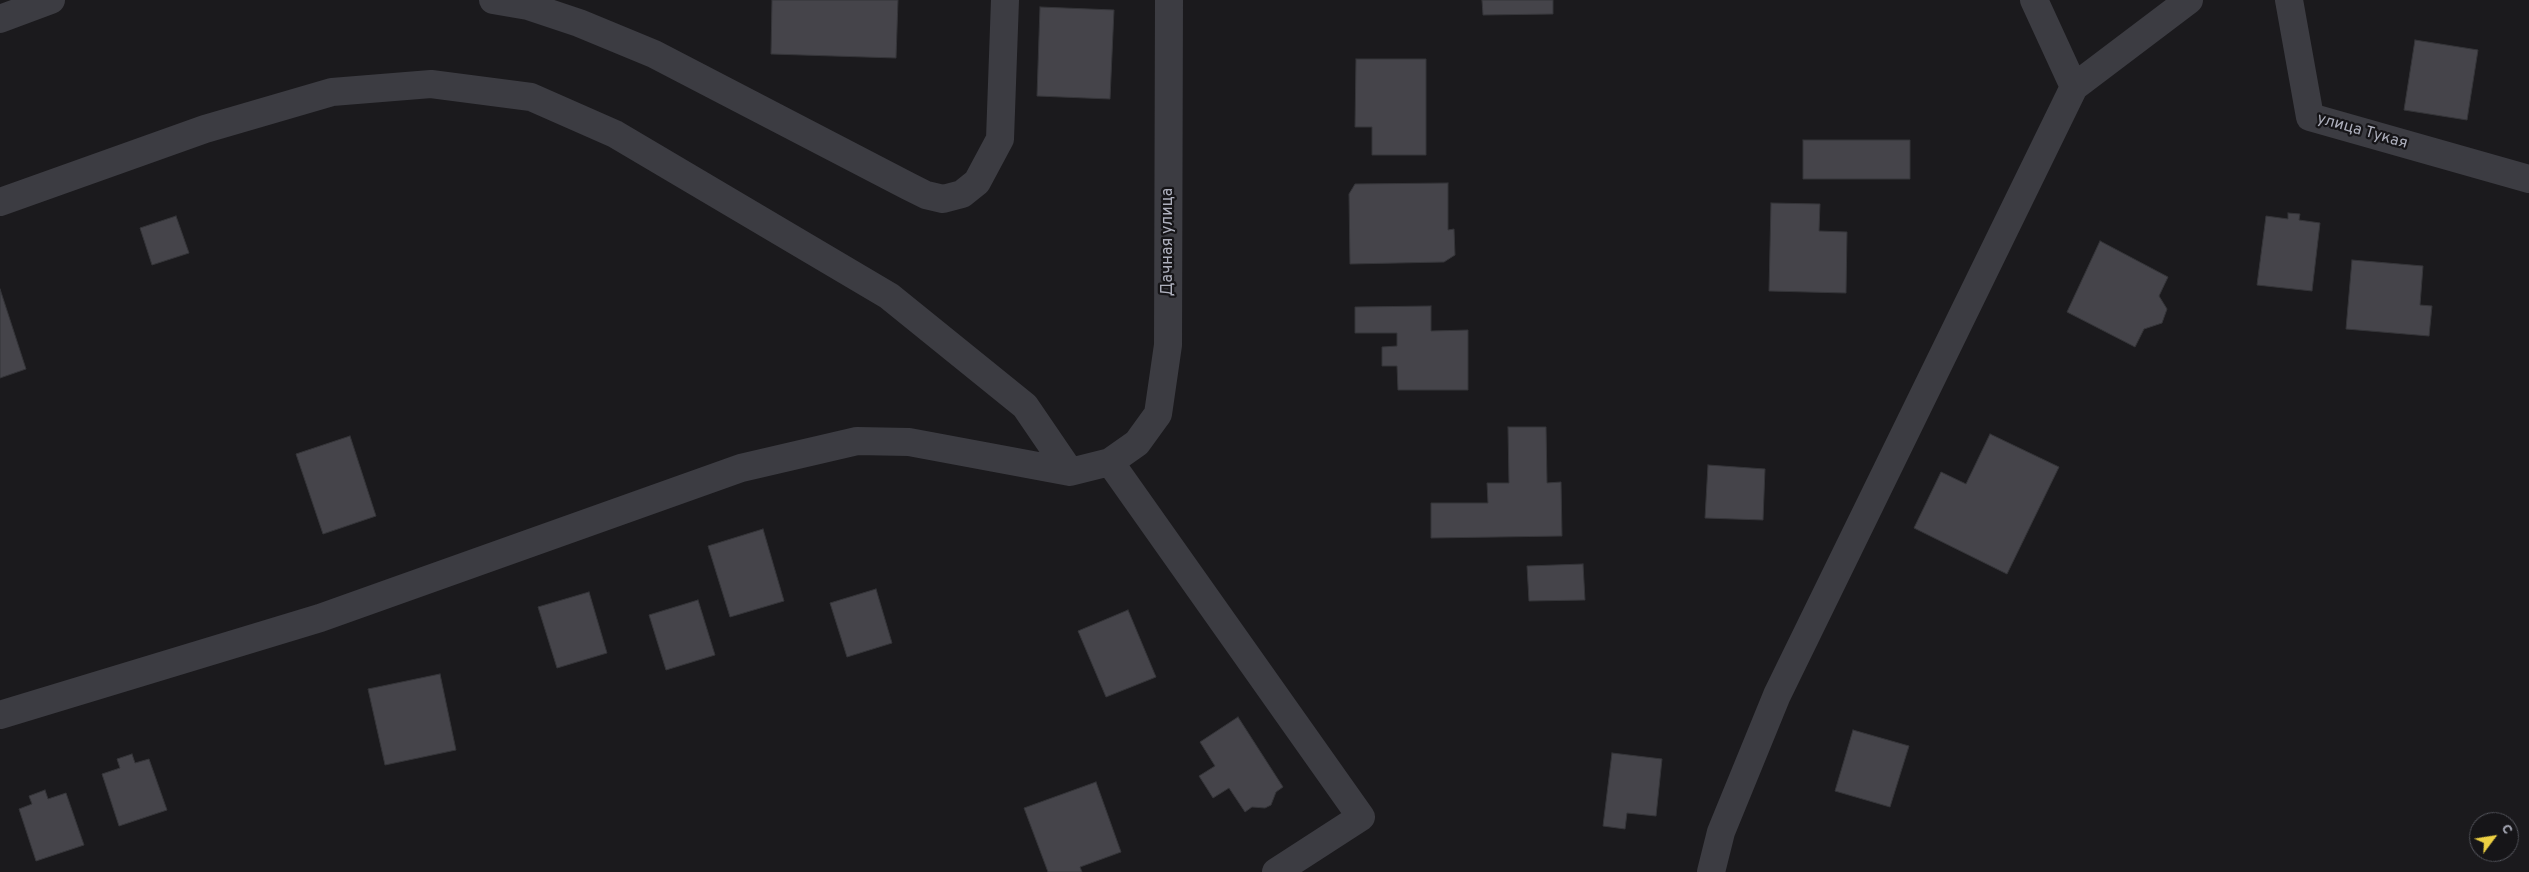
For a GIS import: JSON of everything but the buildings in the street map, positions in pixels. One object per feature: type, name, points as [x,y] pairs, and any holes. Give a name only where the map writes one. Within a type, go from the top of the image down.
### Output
[{"type":"street","points":[[0,19],[51,0]]},
{"type":"street","points":[[493,0],[528,6],[579,23],[654,54],[908,186],[943,199],[962,194],[977,182],[1000,139],[1005,0]]},
{"type":"street","name":"Дачная улица","points":[[1110,462],[1137,443],[1158,414],[1168,345],[1169,0]]},
{"type":"street","points":[[2034,0],[2074,87]]},
{"type":"street","points":[[1711,872],[1721,832],[1777,695],[2074,87],[2189,0]]},
{"type":"street","name":"улица Тукая","points":[[2289,0],[2310,117],[2529,179]]},
{"type":"street","points":[[0,202],[205,129],[332,92],[432,84],[531,97],[615,134],[889,296],[1026,406],[1070,472]]},
{"type":"street","points":[[0,715],[320,618],[741,468],[857,440],[909,442],[1070,472],[1110,462],[1361,817],[1276,872]]}]
